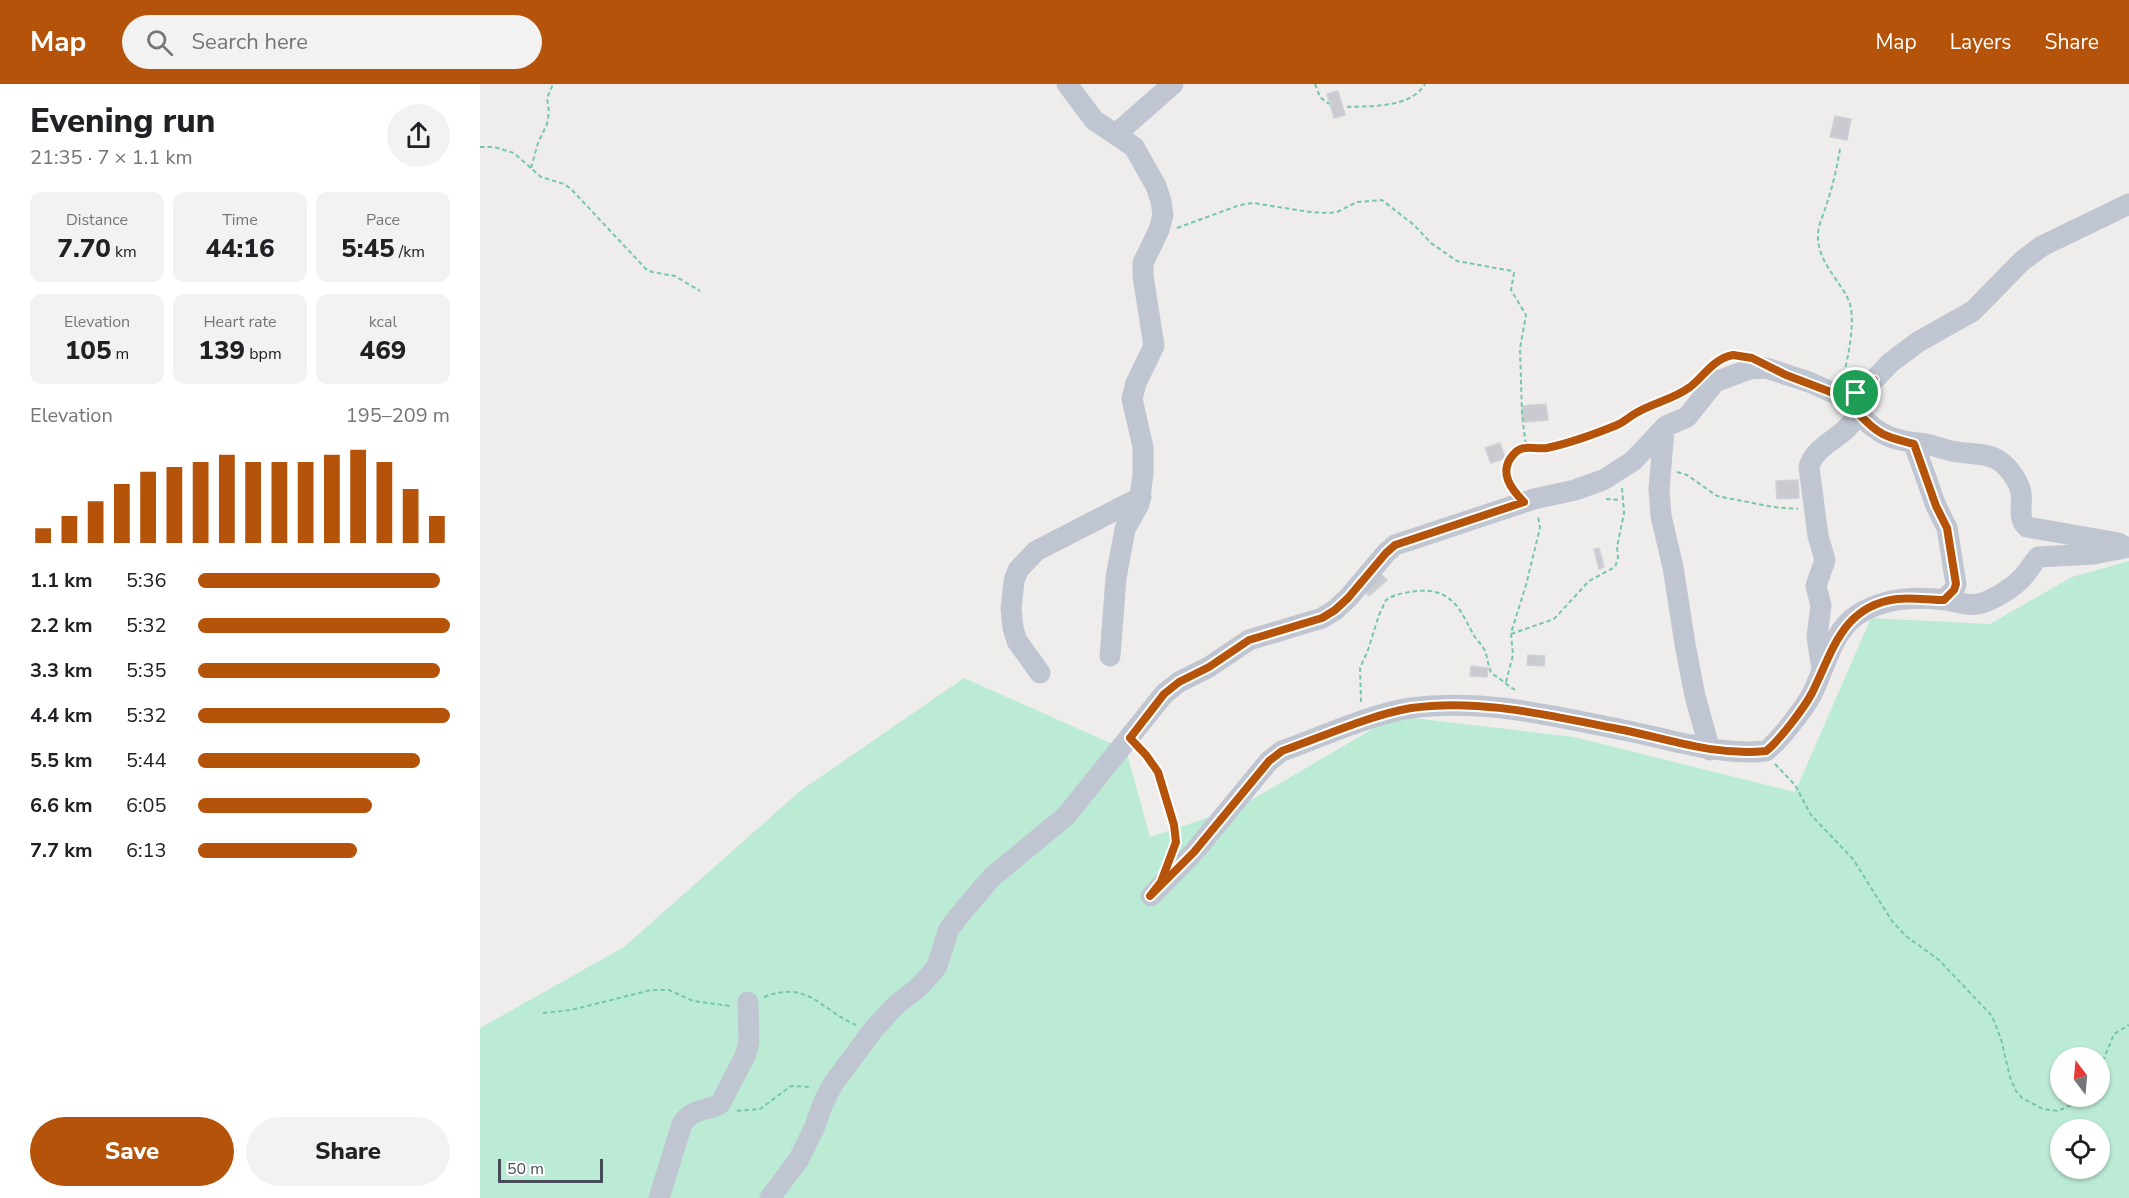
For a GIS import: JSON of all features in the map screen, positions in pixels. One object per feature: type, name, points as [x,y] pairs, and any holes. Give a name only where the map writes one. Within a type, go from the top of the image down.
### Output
[{"type":"street","points":[[1067,84],[1094,120],[1134,147],[1161,201],[1163,215],[1143,264],[1154,346],[1136,383],[1132,399],[1143,447],[1141,497],[1125,529],[1112,609],[1110,656]]},
{"type":"street","points":[[1116,134],[1173,84]]},
{"type":"street","points":[[770,1198],[799,1159],[830,1090],[873,1030],[937,966],[949,929],[992,877],[1066,816],[1164,694],[1179,682],[1209,667],[1249,640],[1322,618],[1335,610],[1395,545],[1529,500],[1592,485],[1633,460],[1666,426],[1687,417],[1715,382],[1750,369],[1766,368],[1849,396],[1874,380],[1890,363],[1918,342],[1973,311],[2022,261],[2042,246],[2129,204]]},
{"type":"street","points":[[1822,669],[1817,637],[1821,609],[1816,586],[1825,560],[1818,536],[1809,478],[1810,462],[1821,449],[1846,429],[1858,413],[1874,380]]},
{"type":"street","points":[[1858,413],[1881,434],[1914,444],[1926,444],[1999,460],[2018,483],[2021,493],[2021,519],[2027,527],[2129,545]]},
{"type":"street","points":[[1664,430],[1659,489],[1661,516],[1673,567],[1695,696],[1710,750]]},
{"type":"street","points":[[1914,444],[1936,506],[1947,528],[1956,584],[1954,590],[1944,600]]},
{"type":"street","points":[[1040,674],[1017,641],[1013,628],[1011,609],[1014,581],[1018,570],[1036,551],[1141,497]]},
{"type":"street","points":[[1150,896],[1194,852],[1275,756],[1282,751],[1409,709],[1433,706],[1473,706],[1558,717],[1636,732],[1710,750],[1762,751],[1768,749],[1800,712],[1812,694],[1837,639],[1848,623],[1872,607],[1897,599],[1944,600],[1967,606],[1981,604],[2020,580],[2041,556],[2094,554],[2129,545]]},
{"type":"street","points":[[659,1198],[682,1124],[695,1112],[716,1106],[722,1101],[745,1056],[749,1042],[748,1002]]},
{"type":"path","points":[[531,168],[538,143],[547,124],[549,112],[547,98],[554,84]]},
{"type":"path","points":[[1315,84],[1320,96],[1329,104]]},
{"type":"path","points":[[1347,107],[1380,105],[1415,96],[1425,84]]},
{"type":"path","points":[[480,147],[494,147],[514,153],[541,177],[564,184],[646,269],[675,276],[700,291]]},
{"type":"path","points":[[1838,394],[1849,358],[1852,308],[1845,293],[1825,264],[1817,234],[1833,183],[1840,149]]},
{"type":"path","points":[[1155,238],[1240,205],[1253,203],[1329,213],[1337,212],[1364,200],[1382,200],[1414,225],[1431,243],[1457,261],[1512,271],[1514,273],[1511,290],[1526,315],[1520,348],[1522,414],[1526,447]]},
{"type":"path","points":[[1714,363],[1725,357],[1741,356]]},
{"type":"path","points":[[1505,683],[1513,655],[1511,634],[1540,528],[1529,500],[1509,485],[1506,474],[1511,456],[1526,447],[1544,448],[1614,426],[1637,412],[1691,386]]},
{"type":"path","points":[[1661,458],[1676,471],[1692,478],[1713,494],[1773,507],[1815,509]]},
{"type":"path","points":[[1511,634],[1554,619],[1588,581],[1615,567],[1624,513],[1622,467]]},
{"type":"path","points":[[1361,723],[1360,668],[1386,600],[1407,592],[1437,592],[1455,603],[1460,608],[1473,635],[1482,645],[1492,674],[1509,687],[1523,693]]},
{"type":"path","points":[[1130,738],[1146,755],[1161,779],[1174,825],[1176,842],[1174,847]]},
{"type":"path","points":[[1762,751],[1795,785],[1811,815],[1853,859],[1892,921],[1906,936],[1939,960],[1992,1016],[1999,1031],[2010,1077],[2016,1091],[2022,1098],[2043,1109],[2058,1111],[2067,1107]]},
{"type":"path","points":[[543,1013],[559,1012],[651,990],[663,989],[693,1001],[732,1007],[779,991],[797,992],[809,996],[853,1024],[873,1030]]},
{"type":"path","points":[[2109,1047],[2114,1034],[2129,1025]]},
{"type":"path","points":[[716,1106],[749,1112],[769,1104],[791,1086],[830,1090]]},
{"type":"green space","points":[[2129,561],[2129,1198],[480,1198],[480,1028],[624,947],[800,791],[964,678],[1126,750],[1150,837],[1239,807],[1395,716],[1574,737],[1795,792],[1871,618],[1990,624],[2072,577]]},
{"type":"building","points":[[1338,91],[1345,115],[1334,118],[1327,94]]},
{"type":"building","points":[[1835,116],[1851,119],[1847,140],[1830,137]]},
{"type":"building","points":[[1546,404],[1548,420],[1523,422],[1522,406]]},
{"type":"building","points":[[1500,443],[1505,458],[1491,463],[1485,448]]},
{"type":"building","points":[[1798,480],[1799,498],[1777,499],[1776,481]]},
{"type":"building","points":[[1599,548],[1604,567],[1599,569],[1594,549]]},
{"type":"building","points":[[1378,571],[1387,580],[1369,596],[1360,587]]},
{"type":"building","points":[[1528,655],[1545,656],[1544,666],[1527,665]]},
{"type":"building","points":[[1471,666],[1488,668],[1487,677],[1470,676]]},
{"type":"route","points":[[1733,355],[1752,358],[1786,375],[1836,394],[1849,396],[1856,393],[1874,380],[1858,413],[1881,434],[1891,439],[1914,444],[1936,506],[1947,528],[1956,584],[1954,590],[1944,600],[1897,599],[1872,607],[1848,623],[1832,647],[1812,694],[1800,712],[1766,751],[1710,750],[1636,732],[1490,707],[1465,705],[1409,709],[1361,723],[1282,751],[1275,756],[1194,852],[1150,896],[1161,882],[1176,842],[1174,825],[1158,772],[1130,738],[1164,694],[1179,682],[1209,667],[1249,640],[1322,618],[1335,610],[1395,545],[1524,502],[1509,485],[1506,474],[1511,456],[1517,451],[1526,447],[1544,448],[1579,439],[1622,423],[1637,412],[1691,386],[1714,363],[1725,357],[1733,355]]}]
